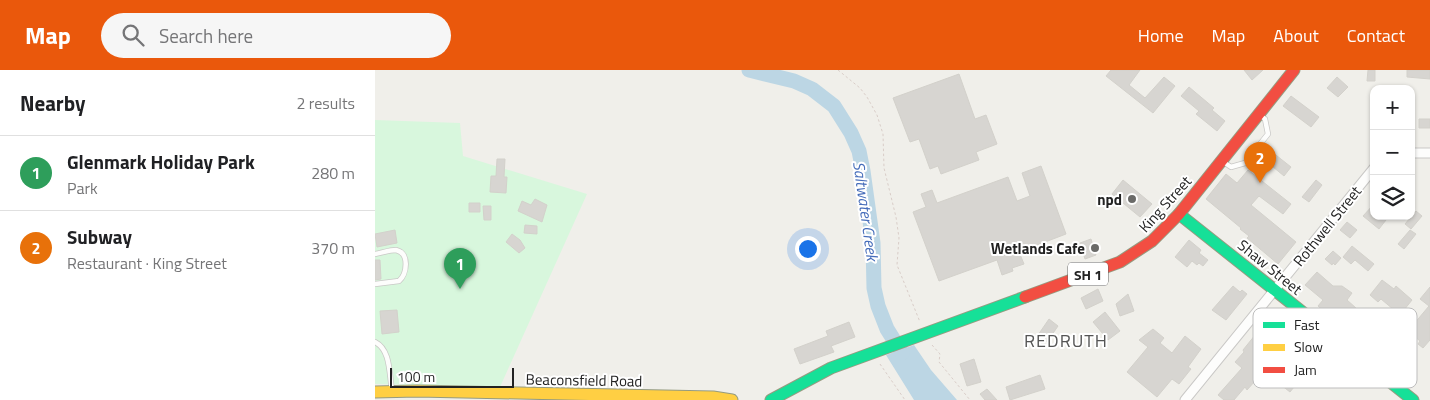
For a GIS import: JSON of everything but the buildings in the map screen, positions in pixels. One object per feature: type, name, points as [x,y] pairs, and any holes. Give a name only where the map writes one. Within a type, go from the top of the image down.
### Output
[{"type":"main road","name":"King Street","points":[[874,352],[1120,262],[1144,248],[1163,232],[1179,214],[1294,70]]},
{"type":"main road","name":"Shaw Street","points":[[1179,214],[1297,308]]},
{"type":"main road","name":"SH 1","points":[[771,400],[810,378],[874,352]]},
{"type":"main road","name":"Shaw Street","points":[[1398,388],[1413,400]]},
{"type":"main road","name":"Beaconsfield Road","points":[[375,392],[713,397],[731,400]]},
{"type":"street","points":[[1415,153],[1430,153]]},
{"type":"street","name":"Rothwell Street","points":[[1261,308],[1370,173]]},
{"type":"street","name":"Rothwell Street","points":[[1185,400],[1253,318]]},
{"type":"lane","points":[[1221,161],[1231,167],[1245,164],[1268,134],[1265,119],[1259,114]]},
{"type":"lane","points":[[375,254],[394,250],[401,252],[405,256],[406,263],[405,273],[399,281],[375,284]]},
{"type":"lane","points":[[375,342],[381,345],[386,355],[392,392]]},
{"type":"path","points":[[838,70],[860,88],[867,97],[881,127],[884,145],[884,168],[899,238],[897,265],[922,334],[939,354],[939,362],[970,400]]},
{"type":"path","points":[[874,352],[883,370],[905,400]]},
{"type":"green space","points":[[375,120],[460,123],[463,156],[587,194],[500,387],[375,384]]},
{"type":"water","points":[[914,345],[931,370],[957,400],[914,400],[886,355]]},
{"type":"waterway","name":"Saltwater Creek","points":[[749,70],[794,81],[812,89],[834,106],[851,133],[859,151],[863,171],[873,243],[874,288],[878,306],[887,329],[902,353]]},
{"type":"traffic: fast","points":[[1179,214],[1297,308]]},
{"type":"traffic: fast","points":[[771,400],[831,368],[1025,297]]},
{"type":"traffic: fast","points":[[1398,388],[1413,400]]},
{"type":"traffic: slow","points":[[375,392],[417,391],[713,397],[732,400]]},
{"type":"traffic: jam","points":[[1025,297],[1120,262],[1152,241],[1179,214],[1294,70]]},
{"type":"place","name":"Subway","points":[[1260,183]]},
{"type":"place","name":"npd","points":[[1132,199]]},
{"type":"place","name":"Wetlands Cafe","points":[[1095,248]]},
{"type":"place","name":"Glenmark Holiday Park","points":[[460,289]]},
{"type":"district","name":"REDRUTH","points":[[1066,340]]}]
